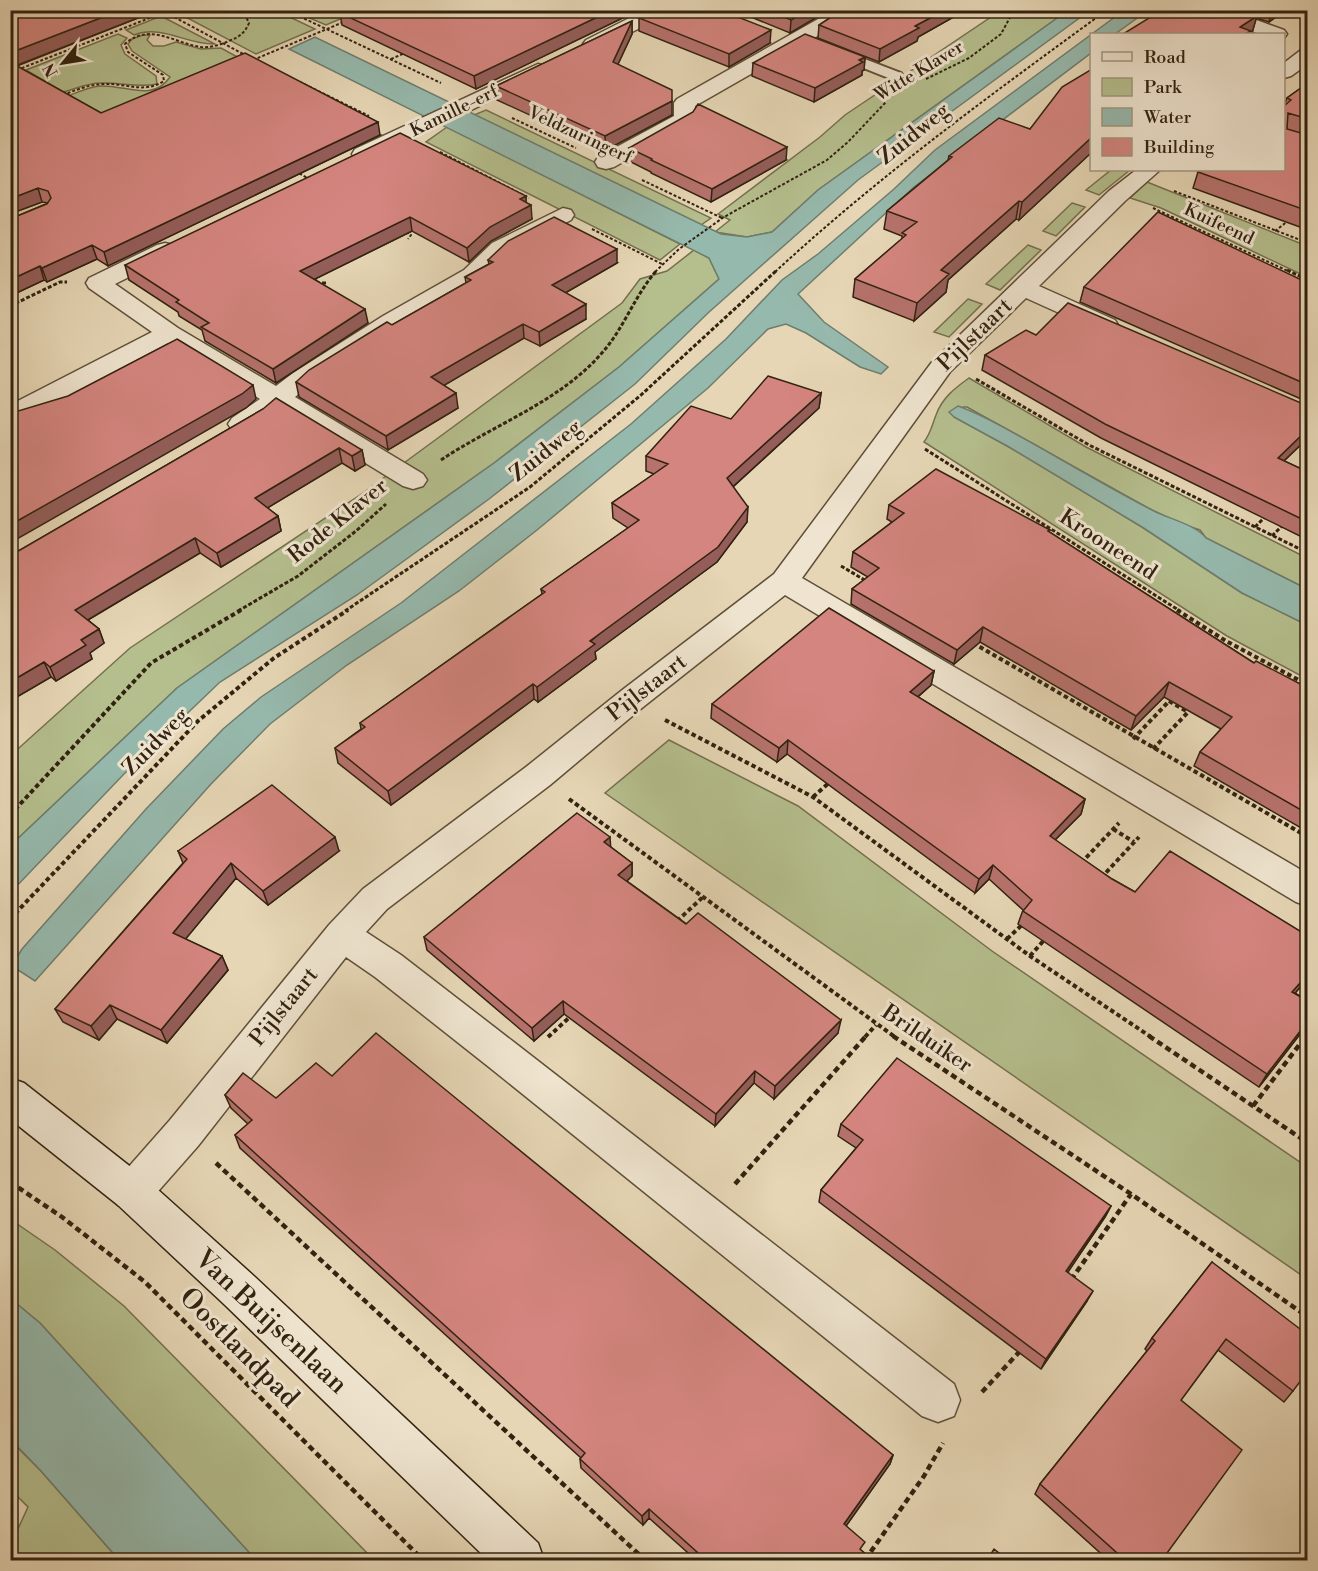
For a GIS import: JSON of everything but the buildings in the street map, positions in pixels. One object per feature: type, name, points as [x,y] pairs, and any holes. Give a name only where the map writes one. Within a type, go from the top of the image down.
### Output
[{"type":"street","points":[[576,52],[661,10]]},
{"type":"street","points":[[606,162],[685,119],[684,103],[849,10]]},
{"type":"street","points":[[1209,10],[1274,33]]},
{"type":"street","points":[[771,35],[797,41]]},
{"type":"street","points":[[1285,37],[1308,45]]},
{"type":"street","points":[[1285,71],[1308,54]]},
{"type":"street","name":"Kamille-erf","points":[[301,175],[428,123],[555,62]]},
{"type":"street","name":"Pijlstaart","points":[[132,1192],[184,1133],[342,935],[375,899],[538,776],[632,699],[784,581],[941,367],[1135,181]]},
{"type":"street","points":[[226,434],[256,416],[302,378],[392,321],[472,275],[500,248],[563,215]]},
{"type":"street","points":[[183,242],[98,283],[169,333],[413,480]]},
{"type":"street","points":[[1024,288],[1133,337]]},
{"type":"street","points":[[10,416],[169,333]]},
{"type":"street","points":[[784,581],[1308,892]]},
{"type":"street","points":[[342,935],[388,966],[953,1412]]},
{"type":"street","name":"Van Buijsenlaan","points":[[10,1095],[132,1192],[521,1560]]},
{"type":"lane","points":[[797,41],[896,76]]},
{"type":"path","points":[[161,10],[165,13]]},
{"type":"path","points":[[25,76],[15,70],[170,10]]},
{"type":"path","points":[[68,102],[59,97],[94,85],[108,84],[136,90],[160,85],[164,81],[163,75],[128,52],[125,44],[132,38],[152,33],[202,47],[214,46],[238,38],[246,32],[249,23],[246,17],[249,10]]},
{"type":"path","name":"Veldzuringerf","points":[[286,10],[391,59],[470,103],[606,162],[723,219]]},
{"type":"path","name":"Witte Klaver","points":[[918,83],[969,58],[1000,34],[1014,10]]},
{"type":"path","name":"Zuidweg","points":[[10,919],[198,721],[274,658],[530,487],[641,394],[823,228],[974,107],[1107,10]]},
{"type":"path","points":[[243,64],[351,19]]},
{"type":"path","points":[[120,31],[132,38]]},
{"type":"path","points":[[391,59],[410,50]]},
{"type":"path","points":[[310,96],[320,91]]},
{"type":"path","name":"Witte Klaver","points":[[711,225],[770,189],[798,178],[835,154],[888,100]]},
{"type":"path","name":"Kuifeend","points":[[1135,181],[1308,243]]},
{"type":"path","name":"Kuifeend","points":[[1135,181],[1154,208],[1308,280]]},
{"type":"path","points":[[1275,231],[1291,218]]},
{"type":"path","name":"Rode Klaver","points":[[10,814],[151,663],[298,576],[356,531],[413,480],[490,428],[539,403],[600,355],[626,320],[640,292],[662,264],[711,225]]},
{"type":"path","points":[[401,229],[411,235],[408,239]]},
{"type":"path","points":[[1245,262],[1252,254]]},
{"type":"path","points":[[10,306],[60,282],[98,283]]},
{"type":"path","points":[[310,283],[327,283]]},
{"type":"path","points":[[10,341],[15,344],[10,347]]},
{"type":"path","points":[[941,367],[967,374],[1089,445],[1308,553]]},
{"type":"path","name":"Krooneend","points":[[890,436],[918,444],[1226,641],[1308,685]]},
{"type":"path","points":[[1297,441],[1308,446]]},
{"type":"path","points":[[1254,527],[1271,511]]},
{"type":"path","points":[[1272,536],[1288,520]]},
{"type":"path","points":[[809,547],[870,583]]},
{"type":"path","points":[[1219,649],[1226,641]]},
{"type":"path","points":[[972,642],[1308,837]]},
{"type":"path","points":[[1238,660],[1246,652]]},
{"type":"path","points":[[1098,882],[1134,842],[1134,738],[1176,694]]},
{"type":"path","points":[[632,699],[677,728],[813,797],[1030,956],[1308,1143]]},
{"type":"path","points":[[1169,702],[1188,712]]},
{"type":"path","points":[[1077,868],[1113,829],[1154,749],[1195,705]]},
{"type":"path","points":[[813,797],[838,775]]},
{"type":"path","name":"Brilduiker","points":[[538,776],[876,1025],[1131,1194],[1308,1317]]},
{"type":"path","points":[[1113,829],[1134,842]]},
{"type":"path","points":[[1084,861],[1091,865]]},
{"type":"path","points":[[1098,870],[1105,874]]},
{"type":"path","points":[[668,929],[703,897]]},
{"type":"path","points":[[1007,939],[1028,919]]},
{"type":"path","points":[[1030,956],[1050,934]]},
{"type":"path","points":[[516,1066],[578,1010]]},
{"type":"path","points":[[707,1216],[876,1025]]},
{"type":"path","points":[[1253,1106],[1308,1033]]},
{"type":"path","points":[[184,1133],[645,1560]]},
{"type":"path","name":"Oostlandpad","points":[[10,1182],[62,1217],[146,1282],[423,1560]]},
{"type":"path","points":[[1066,1287],[1131,1194]]},
{"type":"path","points":[[866,1560],[924,1476],[953,1412],[1028,1343]]},
{"type":"path","points":[[10,1506],[17,1512],[10,1524]]},
{"type":"green space","points":[[180,10],[277,11],[315,29],[256,54],[176,12]]},
{"type":"green space","points":[[293,11],[342,11],[345,17],[326,25]]},
{"type":"green space","points":[[1000,11],[1067,11],[818,190],[772,232],[747,237],[715,232],[730,220],[718,214],[820,137],[845,115]]},
{"type":"green space","points":[[161,16],[215,44],[165,33],[144,32],[134,35],[126,30]]},
{"type":"green space","points":[[118,34],[127,38],[121,45],[125,54],[156,76],[157,84],[95,83],[63,92],[26,70]]},
{"type":"green space","points":[[150,35],[147,40],[153,46],[164,46],[176,42],[201,49],[221,48],[243,60],[106,118],[68,96],[100,86],[146,91],[163,85],[170,77],[132,51],[128,44],[132,39]]},
{"type":"green space","points":[[486,110],[711,218],[701,225],[474,115]]},
{"type":"green space","points":[[447,127],[680,244],[660,260],[426,142]]},
{"type":"green space","points":[[1110,171],[1129,171],[1099,195],[1086,190]]},
{"type":"green space","points":[[1147,182],[1307,246],[1307,277],[1161,208],[1130,198]]},
{"type":"green space","points":[[1072,203],[1085,207],[1056,236],[1043,231]]},
{"type":"green space","points":[[1028,245],[1041,250],[1000,290],[986,284]]},
{"type":"green space","points":[[694,250],[709,258],[719,279],[619,367],[494,463],[177,688],[11,845],[10,756],[130,648],[363,493],[622,303],[640,279],[667,271]]},
{"type":"green space","points":[[968,299],[982,304],[949,337],[934,332]]},
{"type":"green space","points":[[969,378],[1086,447],[1307,558],[1307,589],[1206,538],[1200,530],[1178,523],[1148,508],[967,407],[963,407],[954,417],[1009,447],[1142,527],[1242,593],[1307,625],[1307,679],[1227,636],[924,442],[945,398]]},
{"type":"green space","points":[[669,740],[798,806],[992,951],[1307,1167],[1307,1279],[605,793]]},
{"type":"green space","points":[[10,1219],[55,1250],[124,1306],[374,1560],[256,1560],[40,1323],[11,1299]]},
{"type":"green space","points":[[10,1440],[41,1471],[119,1560],[11,1560],[11,1544],[28,1507],[11,1490]]},
{"type":"water","points":[[1067,11],[1089,11],[858,180],[708,313],[635,384],[489,499],[357,595],[220,682],[124,774],[11,892],[11,845],[177,688],[494,463],[619,367],[719,279],[709,258],[289,49],[315,37],[721,234],[747,237],[772,232],[818,190]]},
{"type":"water","points":[[1123,11],[1147,11],[1116,33],[1093,33]]},
{"type":"water","points":[[1090,35],[1090,54],[914,187],[798,294],[824,322],[888,367],[881,374],[860,367],[806,333],[786,324],[768,329],[708,388],[537,530],[459,591],[347,665],[270,724],[211,784],[35,981],[15,968],[14,962],[22,949],[146,809],[223,729],[261,697],[401,603],[631,424],[726,339],[782,280],[818,254],[894,189],[935,150]]},
{"type":"water","points":[[958,406],[996,423],[1139,503],[1189,526],[1206,538],[1307,589],[1307,625],[1242,593],[1142,527],[1009,447],[954,417],[949,412]]},
{"type":"water","points":[[11,1299],[40,1323],[256,1560],[119,1560],[11,1440]]}]
